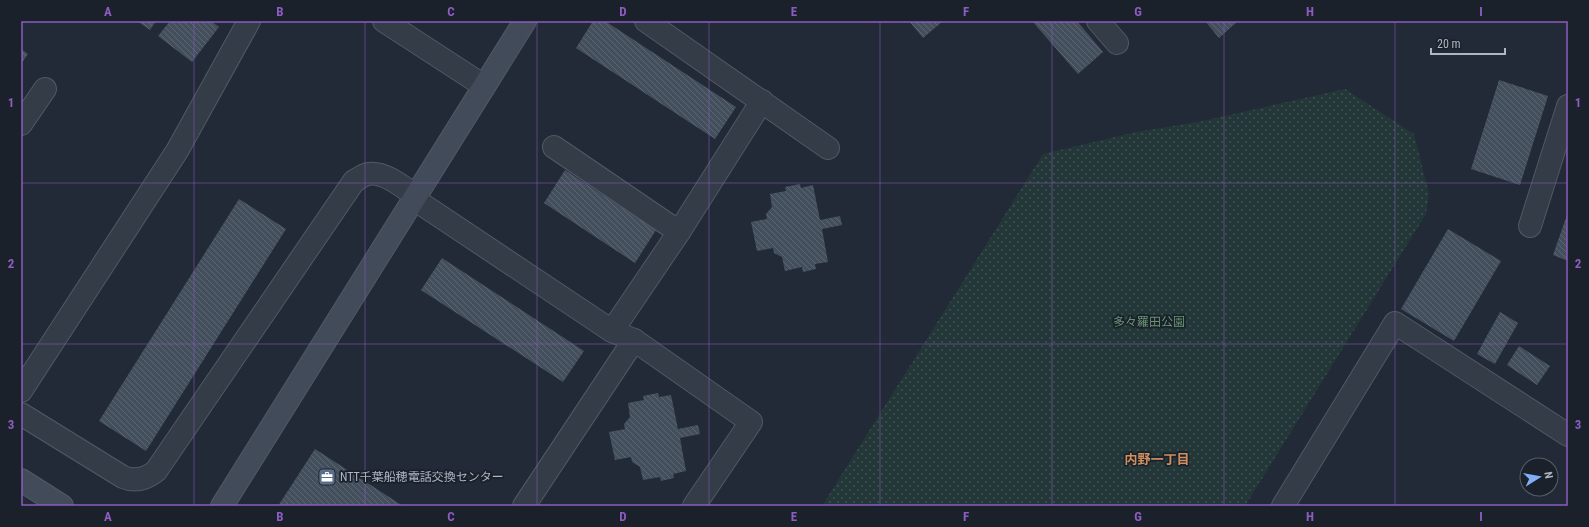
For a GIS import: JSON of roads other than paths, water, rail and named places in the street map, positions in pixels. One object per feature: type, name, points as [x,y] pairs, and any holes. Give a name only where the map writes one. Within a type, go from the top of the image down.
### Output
[{"type":"street","points":[[21,391],[177,152],[249,21]]},
{"type":"street","points":[[384,21],[484,86]]},
{"type":"street","points":[[646,21],[828,148]]},
{"type":"street","points":[[1098,21],[1117,43]]},
{"type":"street","points":[[222,506],[484,86],[522,22]]},
{"type":"street","points":[[21,124],[45,89]]},
{"type":"street","points":[[612,331],[679,232],[762,101]]},
{"type":"street","points":[[1530,226],[1568,106]]},
{"type":"street","points":[[554,147],[679,232]]},
{"type":"street","points":[[21,414],[123,477],[132,480],[148,477],[156,471],[354,181],[368,174],[380,175],[391,180],[612,331],[634,340],[751,422],[694,506]]},
{"type":"street","points":[[1283,506],[1395,323],[1568,435]]},
{"type":"street","points":[[524,506],[634,340]]},
{"type":"street","points":[[21,480],[62,506]]},
{"type":"place","name":"NTT千葉船穂電話交換センター","points":[[327,477]]},
{"type":"district","name":"内野一丁目","points":[[1157,459]]},
{"type":"park label","name":"多々羅田公園","points":[[1149,322]]}]
